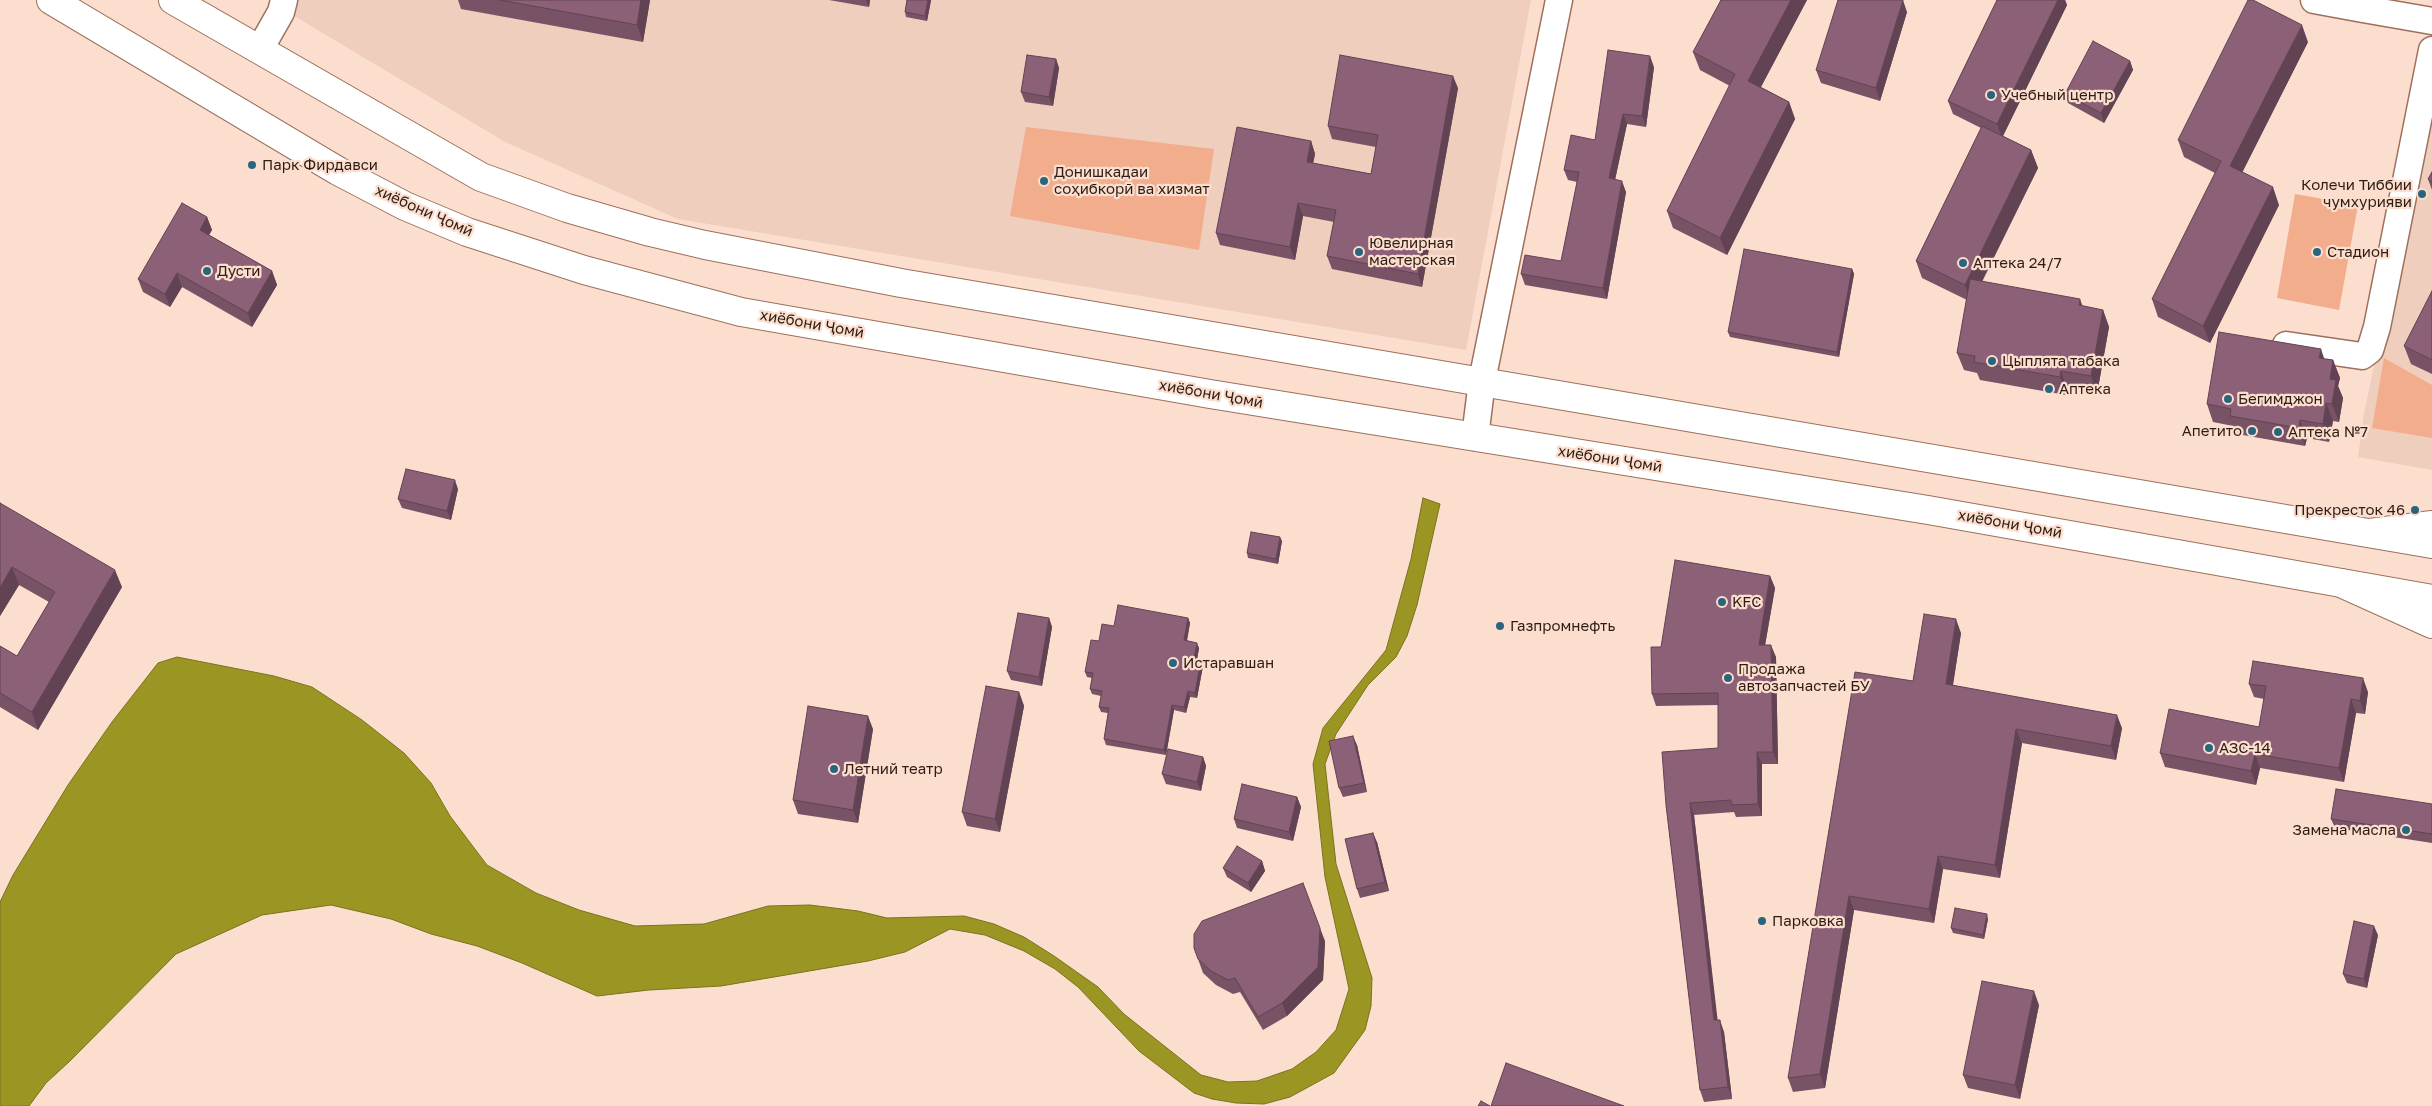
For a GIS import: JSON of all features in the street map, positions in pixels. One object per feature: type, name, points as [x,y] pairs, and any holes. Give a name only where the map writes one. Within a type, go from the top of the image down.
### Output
[{"type":"main road","name":"хиёбони Ҷомӣ","points":[[52,0],[338,171],[405,206],[467,232],[584,270],[741,312],[1200,392],[1928,510],[2432,599]]},
{"type":"main road","points":[[174,0],[481,177],[567,208],[705,245],[901,283],[2432,544]]},
{"type":"main road","points":[[2370,533],[2432,525]]},
{"type":"main road","points":[[2341,583],[2432,624]]},
{"type":"street","points":[[264,42],[281,12],[284,0]]},
{"type":"street","points":[[1475,437],[1482,381],[1559,0]]},
{"type":"street","points":[[2314,0],[2364,4],[2432,21]]},
{"type":"street","points":[[2258,340],[2362,356],[2370,350],[2377,327],[2432,50]]},
{"type":"shaded area","name":"Донишкадаи соҳибкорӣ ва хизмат","points":[[296,0],[1531,0],[1466,350],[678,219],[505,142],[291,14]]},
{"type":"shaded area","name":"Колечи Тиббии чумхурияви","points":[[2432,96],[2432,470],[2358,457],[2364,413]]},
{"type":"shaded area","points":[[1026,127],[1214,149],[1199,250],[1010,216]]},
{"type":"shaded area","name":"Стадион","points":[[2295,194],[2358,205],[2339,310],[2277,298]]},
{"type":"shaded area","points":[[2384,358],[2432,385],[2432,438],[2372,428]]},
{"type":"shaded area","points":[[1423,498],[1440,504],[1417,605],[1407,636],[1396,657],[1368,685],[1336,734],[1325,764],[1336,864],[1372,978],[1371,1006],[1365,1030],[1334,1073],[1290,1097],[1264,1104],[1236,1103],[1212,1099],[1194,1093],[1139,1051],[1078,987],[1055,969],[1024,951],[985,935],[950,929],[905,952],[868,961],[721,986],[649,990],[597,996],[522,963],[477,946],[431,934],[391,919],[331,905],[262,915],[176,954],[46,1083],[29,1106],[0,1106],[0,902],[13,875],[68,785],[112,722],[158,663],[177,657],[274,676],[312,687],[362,720],[404,753],[431,783],[450,816],[487,865],[536,893],[579,910],[635,926],[704,924],[768,906],[810,905],[858,911],[887,918],[964,916],[994,924],[1024,937],[1054,956],[1098,987],[1124,1014],[1201,1075],[1228,1082],[1257,1081],[1292,1069],[1316,1052],[1336,1030],[1349,989],[1325,877],[1313,764],[1323,728],[1386,650],[1411,559]]},
{"type":"building","points":[[500,0],[641,0],[637,25]]},
{"type":"building","points":[[907,0],[928,0],[925,16],[905,12]]},
{"type":"building","points":[[1721,0],[1791,0],[1748,81],[1789,102],[1720,238],[1667,211],[1735,74],[1693,52]]},
{"type":"building","points":[[1838,0],[1903,0],[1876,88],[1816,70]]},
{"type":"building","points":[[1997,0],[2058,0],[1997,124],[1948,101]]},
{"type":"building","points":[[2248,0],[2253,0],[2302,25],[2230,166],[2273,187],[2203,326],[2152,299],[2221,161],[2178,140]]},
{"type":"building","points":[[2093,41],[2130,61],[2101,113],[2065,94]]},
{"type":"building","points":[[1608,50],[1650,56],[1642,116],[1623,114],[1609,178],[1622,181],[1603,288],[1521,274],[1525,255],[1561,261],[1579,172],[1564,170],[1571,135],[1595,140]]},
{"type":"building","points":[[1027,55],[1056,59],[1049,97],[1021,92]]},
{"type":"building","points":[[1340,55],[1453,76],[1418,274],[1327,256],[1336,210],[1298,203],[1290,247],[1216,233],[1237,127],[1311,141],[1307,162],[1371,174],[1378,135],[1328,126]]},
{"type":"building","points":[[1982,126],[2031,150],[1965,285],[1916,261]]},
{"type":"building","points":[[2432,172],[2432,182],[2428,179]]},
{"type":"building","points":[[182,203],[207,217],[200,230],[272,271],[248,313],[177,273],[165,294],[138,279]]},
{"type":"building","points":[[1744,249],[1852,269],[1837,352],[1728,332]]},
{"type":"building","points":[[1970,279],[2080,299],[2079,305],[2103,310],[2091,376],[2061,371],[2060,377],[1974,362],[1975,356],[1957,353]]},
{"type":"building","points":[[2432,291],[2432,360],[2404,346]]},
{"type":"building","points":[[2219,332],[2321,349],[2319,358],[2333,360],[2330,379],[2336,380],[2332,404],[2326,403],[2323,424],[2300,420],[2299,428],[2230,416],[2231,409],[2207,404]]},
{"type":"building","points":[[406,469],[455,480],[447,511],[398,499]]},
{"type":"building","points":[[0,503],[115,570],[32,712],[0,693],[0,646],[17,656],[55,592],[12,567],[0,588]]},
{"type":"building","points":[[1251,532],[1280,537],[1276,559],[1247,553]]},
{"type":"building","points":[[1675,560],[1770,576],[1759,645],[1771,645],[1773,752],[1757,752],[1758,804],[1732,805],[1731,800],[1690,803],[1714,1020],[1720,1020],[1728,1087],[1700,1090],[1666,805],[1662,752],[1718,748],[1718,693],[1652,694],[1651,647],[1661,647]]},
{"type":"building","points":[[1118,605],[1188,618],[1184,640],[1197,643],[1194,659],[1201,661],[1195,693],[1188,691],[1184,707],[1172,705],[1164,750],[1104,739],[1109,708],[1099,707],[1102,691],[1090,689],[1093,673],[1085,672],[1091,640],[1099,641],[1102,624],[1114,626]]},
{"type":"building","points":[[1018,613],[1049,618],[1039,677],[1007,671]]},
{"type":"building","points":[[1924,614],[1956,619],[1946,684],[2117,715],[2111,746],[2016,729],[1995,865],[1938,856],[1929,909],[1849,896],[1820,1074],[1788,1078],[1855,672],[1913,681]]},
{"type":"building","points":[[2253,661],[2363,678],[2360,701],[2351,699],[2339,768],[2255,754],[2251,771],[2160,753],[2169,709],[2259,727],[2266,686],[2249,684]]},
{"type":"building","points":[[986,686],[1019,692],[995,819],[962,812]]},
{"type":"building","points":[[808,706],[868,716],[853,810],[793,800]]},
{"type":"building","points":[[1353,736],[1364,783],[1339,788],[1329,741]]},
{"type":"building","points":[[1168,749],[1203,757],[1197,782],[1162,774]]},
{"type":"building","points":[[1242,784],[1297,797],[1289,832],[1234,819]]},
{"type":"building","points":[[2336,789],[2432,804],[2432,834],[2331,819]]},
{"type":"building","points":[[1373,833],[1385,882],[1357,889],[1345,839]]},
{"type":"building","points":[[1237,846],[1262,861],[1248,883],[1223,868]]},
{"type":"building","points":[[1303,883],[1320,928],[1318,967],[1282,1003],[1258,1017],[1235,978],[1228,980],[1211,971],[1198,959],[1194,948],[1194,934],[1202,921]]},
{"type":"building","points":[[1955,908],[1987,914],[1983,935],[1951,928]]},
{"type":"building","points":[[2354,921],[2374,926],[2364,979],[2343,974]]},
{"type":"building","points":[[1982,981],[2034,991],[2015,1085],[1963,1075]]},
{"type":"building","points":[[1506,1063],[1624,1106],[1491,1106]]},
{"type":"building","points":[[1481,1101],[1490,1106],[1478,1106]]},
{"type":"place","name":"Учебный центр","points":[[1991,95]]},
{"type":"place","name":"Парк Фирдавси","points":[[252,165]]},
{"type":"place","name":"Донишкадаи соҳибкорӣ ва хизмат","points":[[1044,181]]},
{"type":"place","name":"Колечи Тиббии чумхурияви","points":[[2422,194]]},
{"type":"place","name":"Ювелирная мастерская","points":[[1359,252]]},
{"type":"place","name":"Стадион","points":[[2317,252]]},
{"type":"place","name":"Аптека 24/7","points":[[1963,263]]},
{"type":"place","name":"Дусти","points":[[207,271]]},
{"type":"place","name":"Цыплята табака","points":[[1992,361]]},
{"type":"place","name":"Аптека","points":[[2049,389]]},
{"type":"place","name":"Бегимджон","points":[[2228,399]]},
{"type":"place","name":"Апетито","points":[[2252,431]]},
{"type":"place","name":"Аптека №7","points":[[2278,432]]},
{"type":"place","name":"Прекресток 46","points":[[2415,510]]},
{"type":"place","name":"KFC","points":[[1722,602]]},
{"type":"place","name":"Газпромнефть","points":[[1500,626]]},
{"type":"place","name":"Истаравшан","points":[[1173,663]]},
{"type":"place","name":"Продажа автозапчастей БУ","points":[[1728,678]]},
{"type":"place","name":"АЗС-14","points":[[2209,748]]},
{"type":"place","name":"Летний театр","points":[[834,769]]},
{"type":"place","name":"Замена масла","points":[[2406,830]]},
{"type":"place","name":"Парковка","points":[[1762,921]]}]
